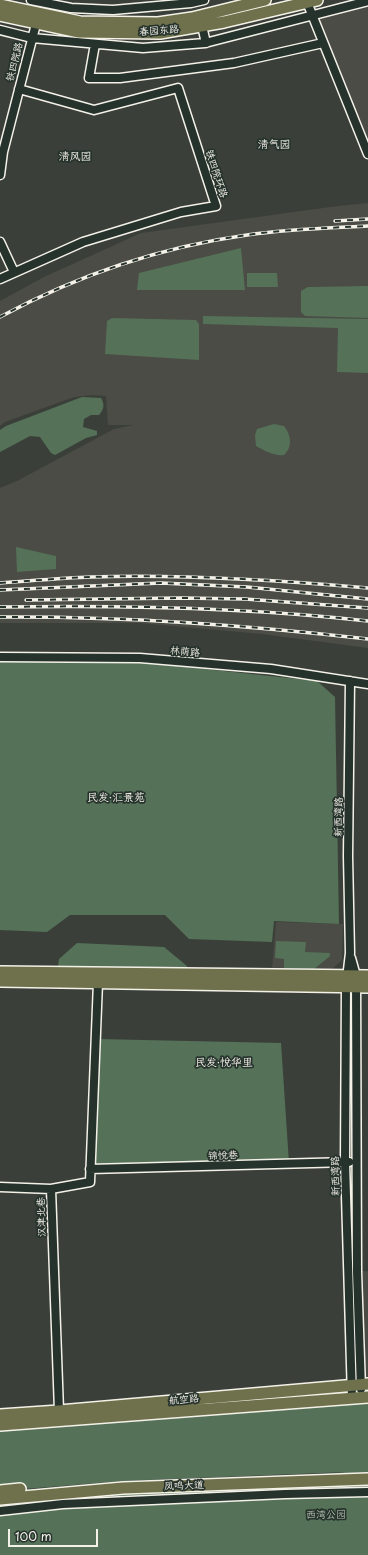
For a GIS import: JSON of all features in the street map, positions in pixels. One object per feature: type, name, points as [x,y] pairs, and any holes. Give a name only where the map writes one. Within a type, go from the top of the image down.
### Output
[{"type":"main road","name":"春园东路","points":[[0,5],[40,10],[80,22],[158,23],[192,18],[265,0]]},
{"type":"main road","name":"春园东路","points":[[0,16],[40,10],[78,32],[160,33],[202,26],[312,1]]},
{"type":"main road","points":[[0,972],[351,982],[368,987]]},
{"type":"main road","points":[[0,981],[351,982],[368,976]]},
{"type":"main road","name":"航空路","points":[[0,1415],[360,1385]]},
{"type":"main road","name":"航空路","points":[[0,1425],[360,1397]]},
{"type":"main road","name":"凤鸣大道","points":[[0,1491],[122,1482],[368,1472]]},
{"type":"main road","name":"凤鸣大道","points":[[0,1499],[123,1488],[368,1479]]},
{"type":"street","points":[[31,0],[40,10],[71,8],[113,10],[191,3],[204,0]]},
{"type":"street","points":[[312,1],[311,14],[368,154]]},
{"type":"street","points":[[0,30],[32,38],[143,48],[206,43],[363,1]]},
{"type":"street","points":[[191,3],[192,18]]},
{"type":"street","name":"铁四院路","points":[[0,175],[1,152],[40,10]]},
{"type":"street","points":[[202,26],[206,43]]},
{"type":"street","points":[[95,44],[88,78],[120,78],[234,63],[322,43]]},
{"type":"street","name":"铁四院环路","points":[[0,279],[83,242],[181,212],[216,206],[178,88],[94,110],[19,89]]},
{"type":"street","points":[[0,242],[14,272]]},
{"type":"street","name":"林荫路","points":[[0,657],[140,658],[271,669],[368,684]]},
{"type":"street","name":"新西湾路","points":[[350,681],[348,856],[356,1162],[360,1397]]},
{"type":"street","name":"汉津北巷","points":[[59,1411],[51,1189],[90,1182],[98,982]]},
{"type":"street","name":"新西湾路","points":[[351,982],[345,1162],[360,1385]]},
{"type":"street","name":"锦悦巷","points":[[90,1169],[356,1162]]},
{"type":"street","points":[[0,1187],[51,1189]]},
{"type":"street","points":[[0,1512],[63,1504],[146,1502],[285,1494],[368,1492]]},
{"type":"shaded area","points":[[368,0],[368,152],[311,14]]},
{"type":"shaded area","points":[[368,203],[368,648],[262,634],[140,623],[0,623],[0,488],[17,481],[114,429],[134,425],[108,425],[106,396],[91,395],[74,397],[5,422],[0,426],[0,301],[44,277],[141,233]]},
{"type":"shaded area","points":[[276,922],[343,924],[342,960],[330,971],[272,970]]},
{"type":"shaded area","points":[[368,1271],[368,1384],[352,1386],[348,1272]]},
{"type":"green space","points":[[241,248],[245,290],[137,290],[139,273]]},
{"type":"green space","points":[[247,273],[277,273],[278,287],[247,287]]},
{"type":"green space","points":[[368,286],[368,318],[305,316],[301,312],[301,291],[308,287]]},
{"type":"green space","points":[[203,316],[368,319],[368,373],[337,372],[338,328],[203,324]]},
{"type":"green space","points":[[112,318],[196,320],[199,324],[199,360],[105,354],[107,321]]},
{"type":"green space","points":[[82,397],[101,398],[102,400],[103,407],[99,415],[91,415],[84,419],[83,427],[97,431],[97,435],[86,438],[55,455],[51,453],[40,437],[30,436],[0,452],[0,430],[6,426]]},
{"type":"green space","points":[[274,424],[284,426],[288,433],[290,445],[284,455],[273,454],[256,446],[255,435],[257,429]]},
{"type":"green space","points":[[16,547],[56,556],[56,569],[17,572]]},
{"type":"green space","points":[[0,661],[130,661],[317,681],[335,697],[339,924],[274,921],[272,942],[189,939],[165,915],[70,915],[47,932],[0,930]]},
{"type":"green space","points":[[276,941],[306,942],[305,952],[330,953],[330,956],[313,970],[284,969],[284,959],[275,958]]},
{"type":"green space","points":[[77,943],[164,947],[187,966],[187,974],[57,973],[59,959]]},
{"type":"green space","points":[[97,1039],[281,1043],[289,1163],[93,1168]]},
{"type":"green space","name":"西湾公园","points":[[368,1397],[368,1555],[0,1555],[0,1505],[346,1472],[122,1481],[0,1491],[0,1425]]},
{"type":"railway","points":[[335,221],[368,219]]},
{"type":"railway","points":[[0,317],[29,302],[89,276],[151,255],[183,247],[215,240],[277,231],[368,226]]},
{"type":"railway","points":[[0,583],[80,577],[160,576],[299,582],[368,588]]},
{"type":"railway","points":[[0,590],[161,583],[247,587],[368,599]]},
{"type":"railway","points":[[26,600],[181,598],[245,599],[368,608]]},
{"type":"railway","points":[[0,607],[92,606],[184,608],[322,616],[368,621]]},
{"type":"railway","points":[[0,617],[92,618],[184,622],[368,639]]},
{"type":"district","name":"清气园","points":[[274,145]]},
{"type":"district","name":"清风园","points":[[75,157]]},
{"type":"district","name":"民发·汇景苑","points":[[116,798]]},
{"type":"district","name":"民发·悦华里","points":[[224,1063]]}]
